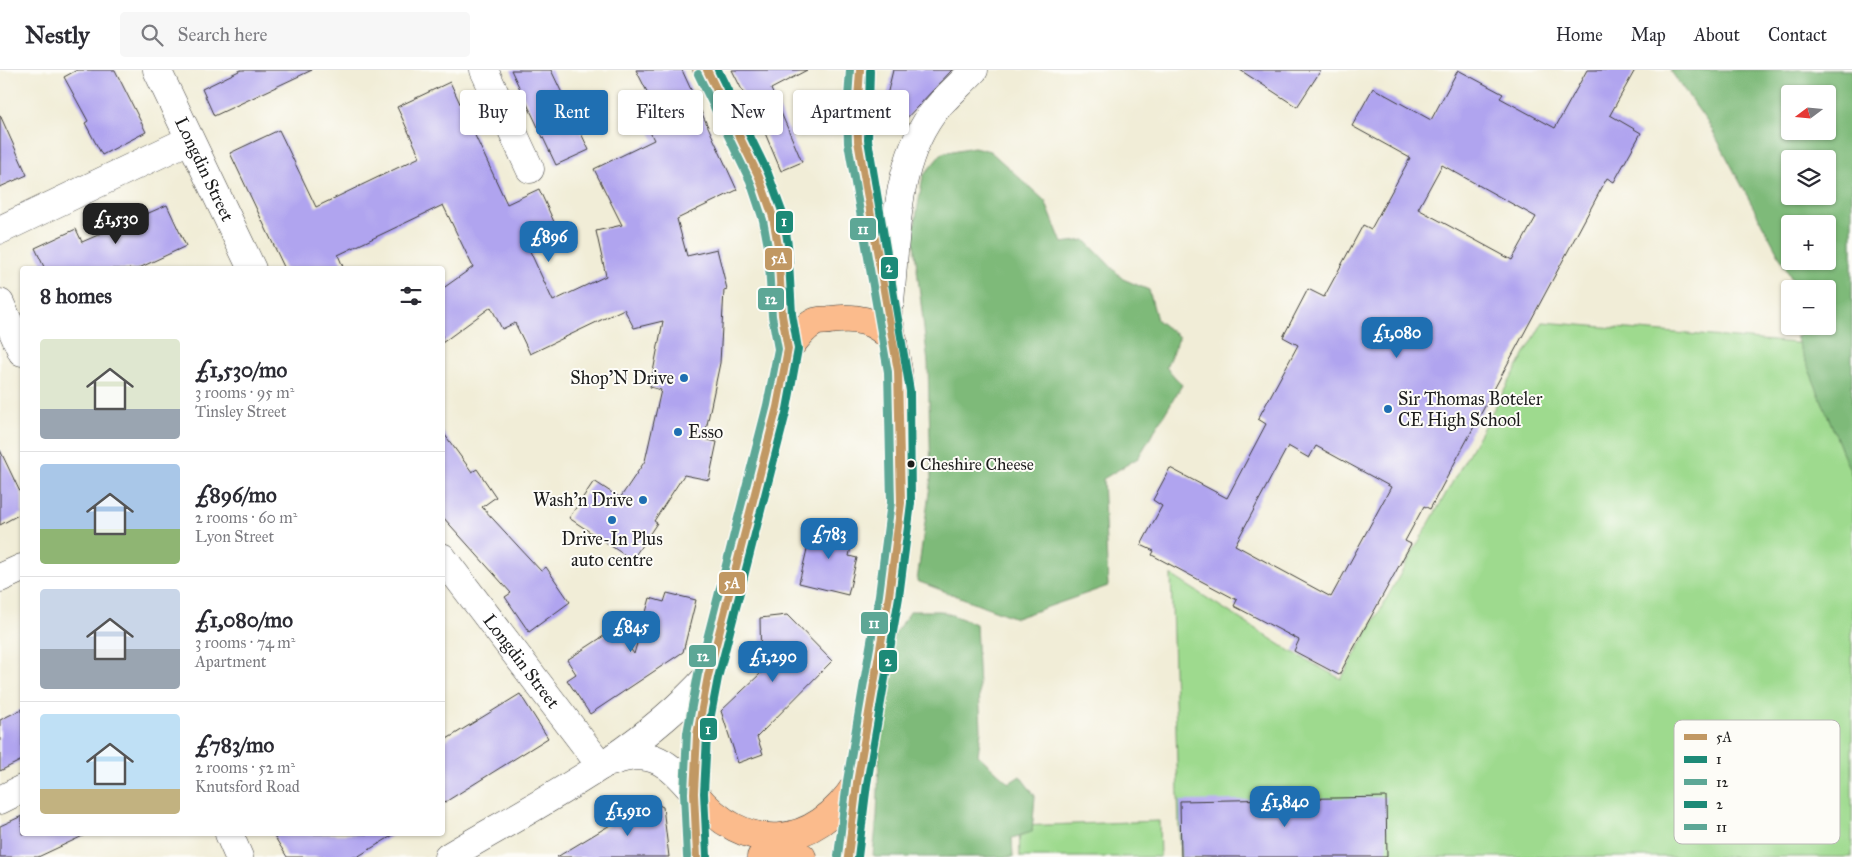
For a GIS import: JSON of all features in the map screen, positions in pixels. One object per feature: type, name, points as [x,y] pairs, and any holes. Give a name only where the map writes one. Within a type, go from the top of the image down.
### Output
[{"type":"highway","points":[[697,857],[694,793],[697,735],[708,676],[777,407],[788,350],[782,315],[778,246],[773,217],[759,177],[707,70]]},
{"type":"highway","points":[[848,857],[857,783],[889,596],[901,503],[900,392],[891,328],[858,141],[856,113],[860,70]]},
{"type":"highway","points":[[788,350],[802,332],[815,322],[855,318],[872,322],[883,329],[891,328]]},
{"type":"highway","points":[[694,793],[707,809],[738,832],[769,838],[808,829],[827,818],[845,802],[857,783]]},
{"type":"highway","points":[[761,857],[782,854],[802,857]]},
{"type":"street","name":"Longdin Street","points":[[157,70],[251,266]]},
{"type":"street","points":[[484,70],[530,169]]},
{"type":"street","points":[[891,328],[903,184],[908,161],[932,114],[974,70]]},
{"type":"street","points":[[0,230],[189,140]]},
{"type":"street","points":[[0,303],[20,348]]},
{"type":"street","name":"Longdin Street","points":[[445,561],[601,766]]},
{"type":"street","points":[[0,578],[20,569]]},
{"type":"street","points":[[448,857],[601,766],[655,728],[682,705],[708,676]]},
{"type":"street","points":[[601,766],[629,757],[651,757],[662,761],[674,770],[694,793]]},
{"type":"street","points":[[0,800],[20,790]]},
{"type":"street","points":[[229,836],[239,857]]},
{"type":"green space","points":[[1670,70],[1852,70],[1852,476],[1796,337],[1800,335],[1836,335],[1836,280],[1792,280],[1787,270],[1836,270],[1836,215],[1781,215],[1781,259],[1710,126]]},
{"type":"green space","points":[[974,147],[990,151],[1045,201],[1062,243],[1085,240],[1123,279],[1149,290],[1157,320],[1179,337],[1166,367],[1182,385],[1138,458],[1103,479],[1108,586],[1016,618],[917,581],[931,478],[928,363],[913,235],[923,176],[942,153]]},
{"type":"green space","points":[[1543,322],[1832,346],[1852,394],[1852,857],[1180,857],[1171,575],[1287,649],[1341,679]]},
{"type":"green space","points":[[911,611],[941,611],[976,624],[981,730],[978,755],[1009,783],[1020,776],[1035,796],[1032,832],[1012,838],[1013,857],[877,857],[873,855],[877,817],[881,707],[893,635]]},
{"type":"green space","points":[[1159,821],[1160,857],[1020,857],[1019,826]]},
{"type":"building","points":[[77,70],[115,70],[146,132],[102,155],[85,123],[88,121],[64,77]]},
{"type":"building","points":[[241,70],[312,70],[214,116],[202,89]]},
{"type":"building","points":[[511,70],[551,70],[560,90],[536,90],[536,123],[526,102],[526,90],[520,90]]},
{"type":"building","points":[[636,70],[682,70],[691,90],[646,90]]},
{"type":"building","points":[[732,70],[807,70],[771,90],[742,90]]},
{"type":"building","points":[[893,70],[952,70],[909,116],[909,90],[888,90]]},
{"type":"building","points":[[1240,70],[1321,70],[1297,107]]},
{"type":"building","points":[[1458,70],[1503,94],[1500,98],[1555,128],[1587,70],[1635,70],[1610,115],[1641,133],[1614,182],[1607,178],[1430,509],[1424,506],[1405,541],[1411,544],[1339,675],[1294,651],[1299,640],[1234,606],[1237,600],[1152,555],[1154,551],[1141,545],[1162,506],[1153,500],[1170,468],[1227,498],[1266,424],[1258,419],[1298,345],[1283,337],[1308,289],[1324,297],[1363,225],[1371,229],[1410,158],[1352,126],[1373,88],[1431,120]],"holes":[[[1442,165],[1536,217],[1512,260],[1418,209]],[[1288,446],[1309,458],[1316,446],[1391,487],[1331,597],[1235,545]]]},
{"type":"building","points":[[450,82],[460,103],[460,135],[475,135],[507,204],[539,189],[560,235],[529,249],[553,301],[606,276],[596,231],[622,225],[594,169],[654,140],[652,135],[703,135],[703,116],[737,190],[677,219],[687,256],[717,249],[727,289],[724,290],[720,363],[704,439],[717,442],[709,480],[684,475],[654,521],[657,523],[632,560],[569,518],[594,481],[620,498],[645,461],[661,390],[650,387],[663,321],[634,328],[624,309],[530,354],[515,323],[502,329],[491,307],[445,341],[445,287],[473,267],[443,205],[338,255],[343,266],[284,266],[230,153],[279,130],[316,207],[420,157],[397,107]]},
{"type":"building","points":[[0,115],[27,175],[0,187]]},
{"type":"building","points":[[783,117],[802,162],[781,171],[766,135],[783,135]]},
{"type":"building","points":[[542,135],[582,135],[589,150],[556,165]]},
{"type":"building","points":[[167,205],[186,246],[143,266],[44,266],[35,248],[76,229],[82,242]]},
{"type":"building","points":[[445,435],[472,472],[477,469],[496,497],[482,507],[541,571],[546,567],[570,602],[529,632],[505,597],[511,593],[445,519]]},
{"type":"building","points":[[0,450],[20,492],[20,514],[0,525]]},
{"type":"building","points":[[813,524],[854,534],[849,556],[857,558],[848,595],[799,583]]},
{"type":"building","points":[[667,593],[696,600],[683,652],[590,714],[567,680],[576,674],[567,660],[616,628],[634,654],[650,598],[664,602]]},
{"type":"building","points":[[787,615],[832,661],[757,737],[763,754],[738,763],[721,711],[761,673],[760,618]]},
{"type":"building","points":[[520,694],[548,738],[445,802],[445,740]]},
{"type":"building","points":[[20,710],[20,761],[0,771],[0,720]]},
{"type":"building","points":[[1386,797],[1387,857],[1181,857],[1180,801]]},
{"type":"building","points":[[650,801],[663,807],[669,857],[557,857]]},
{"type":"building","points":[[20,817],[20,836],[83,836],[38,857],[0,857],[0,826]]},
{"type":"building","points":[[274,836],[392,836],[357,857],[287,857]]},
{"type":"transit line","name":"5A","points":[[697,857],[694,793],[697,735],[708,676],[777,407],[788,349],[782,315],[778,246],[773,217],[759,177],[707,70]]},
{"type":"transit line","name":"1","points":[[707,857],[704,793],[707,736],[718,678],[787,409],[798,349],[792,314],[788,245],[783,214],[768,173],[718,70]]},
{"type":"transit line","name":"11","points":[[838,856],[847,781],[879,595],[891,502],[888,372],[848,143],[847,112],[850,70]]},
{"type":"transit line","name":"5A","points":[[848,857],[857,783],[889,596],[901,503],[898,371],[858,141],[857,113],[860,70]]},
{"type":"transit line","name":"2","points":[[858,857],[867,784],[899,597],[911,503],[910,391],[868,140],[870,71]]},
{"type":"transit line","name":"12","points":[[687,857],[684,793],[687,733],[698,674],[767,405],[778,349],[772,316],[768,247],[763,220],[750,181],[698,74]]},
{"type":"place","name":"Shop'N Drive","points":[[684,378]]},
{"type":"place","name":"Sir Thomas Boteler CE High School","points":[[1388,409]]},
{"type":"place","name":"Esso","points":[[678,432]]},
{"type":"place","name":"Cheshire Cheese","points":[[911,464]]},
{"type":"place","name":"Wash'n Drive","points":[[643,500]]},
{"type":"place","name":"Drive-In Plus auto centre","points":[[612,520]]}]
